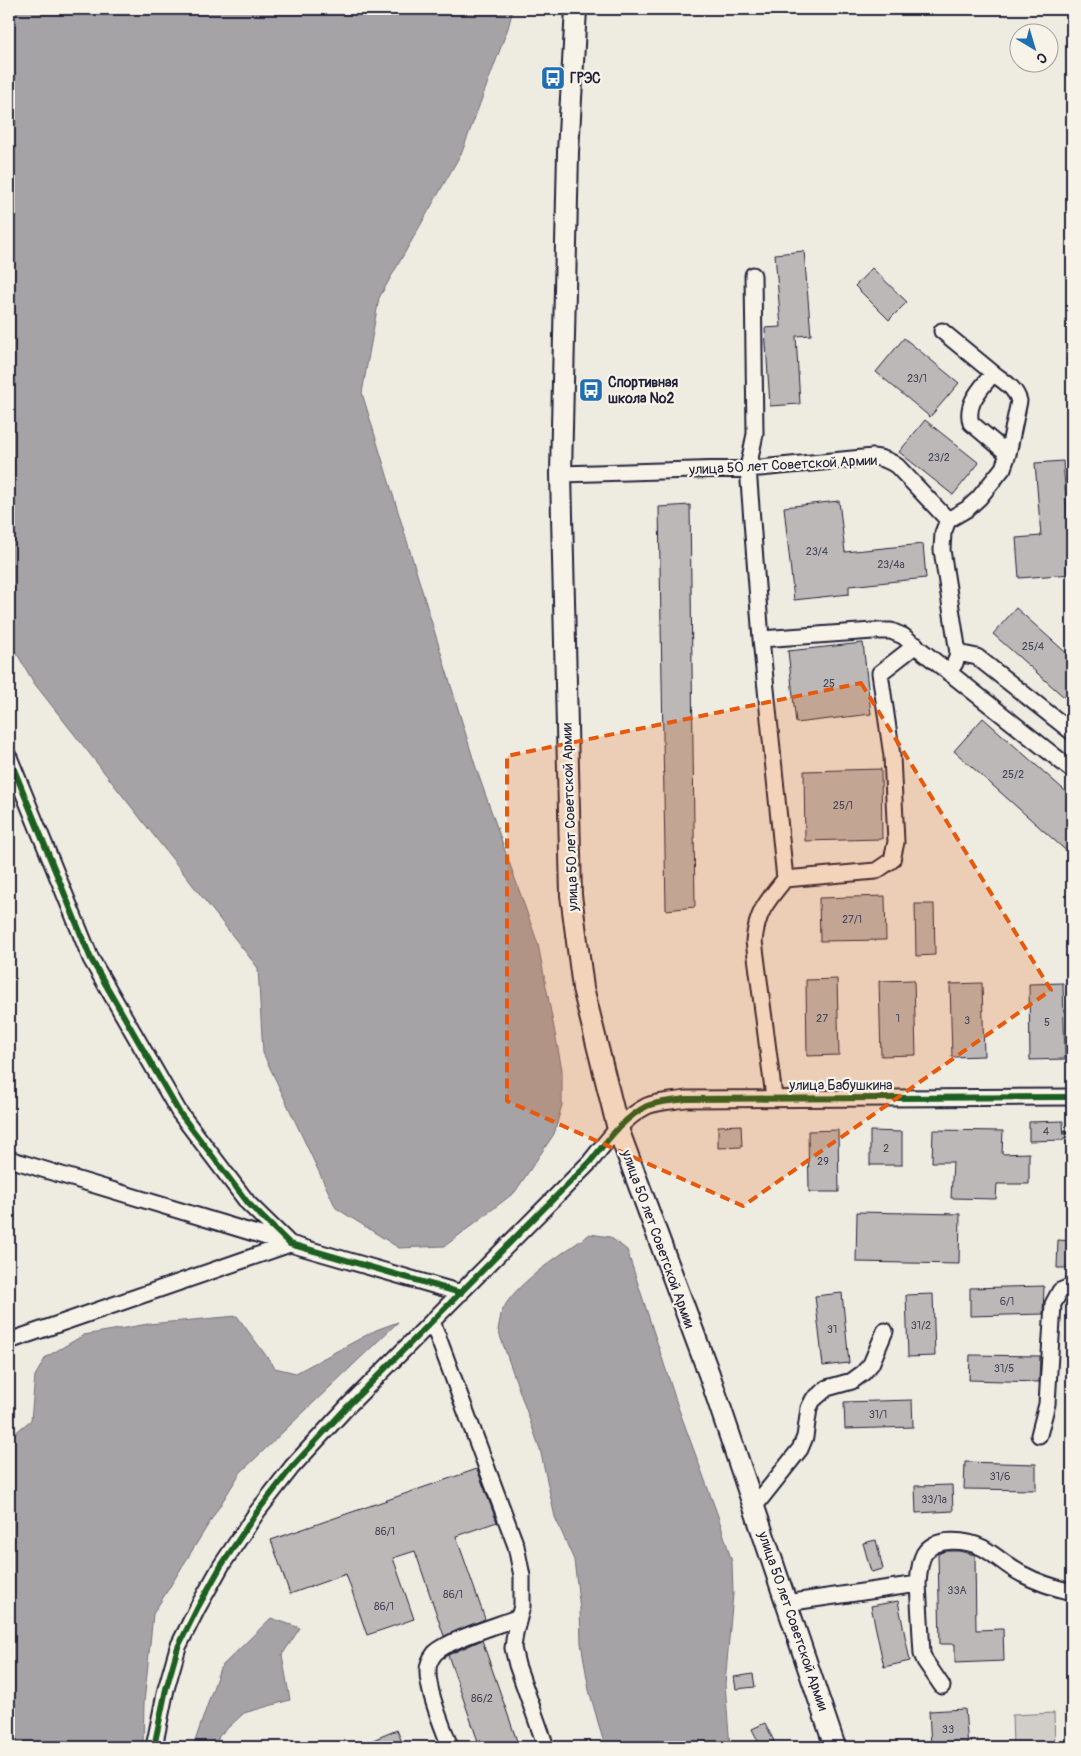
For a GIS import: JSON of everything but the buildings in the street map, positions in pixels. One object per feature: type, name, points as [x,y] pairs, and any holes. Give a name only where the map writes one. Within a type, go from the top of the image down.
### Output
[{"type":"main road","name":"улица 50 лет Советской Армии","points":[[576,9],[568,152],[561,474],[571,895],[583,988],[618,1129],[709,1374],[835,1747]]},
{"type":"street","points":[[753,275],[755,434],[748,468],[785,879]]},
{"type":"street","points":[[942,332],[1011,387],[1016,392],[1019,401],[1008,454],[1003,468],[979,498],[967,509],[948,520],[943,533],[942,550],[958,653],[949,673]]},
{"type":"street","points":[[993,374],[972,399],[969,416],[971,423],[1008,454]]},
{"type":"street","name":"улица 50 лет Советской Армии","points":[[561,474],[748,468],[880,458],[890,461],[897,466],[948,520]]},
{"type":"street","points":[[762,639],[873,631],[890,631],[904,636],[1072,770]]},
{"type":"street","points":[[774,1098],[754,941],[760,913],[765,902],[785,879],[876,871],[892,860],[896,842],[892,756],[880,673],[916,645]]},
{"type":"street","points":[[958,653],[977,657],[989,665],[1072,732]]},
{"type":"street","points":[[9,756],[91,959],[179,1112],[248,1203],[290,1244]]},
{"type":"street","name":"улица Бабушкина","points":[[154,1747],[166,1690],[178,1647],[198,1607],[231,1550],[257,1512],[292,1467],[348,1406],[590,1162],[618,1129],[647,1106],[660,1102],[686,1099],[1072,1097]]},
{"type":"street","points":[[9,1159],[290,1244],[461,1293]]},
{"type":"street","points":[[9,1341],[290,1244]]},
{"type":"street","points":[[1038,1435],[1047,1404],[1053,1304],[1060,1291],[1072,1286]]},
{"type":"street","points":[[432,1321],[516,1546],[522,1576],[522,1606],[513,1648],[516,1666],[546,1747]]},
{"type":"street","points":[[754,1507],[800,1449],[805,1437],[809,1408],[813,1400],[827,1388],[852,1381],[863,1373],[871,1364],[885,1331]]},
{"type":"street","points":[[942,1686],[930,1670],[922,1654],[919,1570],[923,1556],[930,1547],[940,1543],[961,1542],[973,1544],[985,1549],[1008,1567],[1024,1575],[1072,1592]]},
{"type":"street","points":[[786,1604],[918,1584]]},
{"type":"street","points":[[450,1747],[429,1685],[427,1670],[430,1660],[435,1653],[448,1645],[520,1617]]},
{"type":"highlighted area","points":[[861,683],[1051,990],[743,1206],[507,1101],[507,756]]},
{"type":"shaded area","points":[[9,9],[513,9],[508,28],[462,152],[379,298],[362,393],[476,768],[538,944],[562,1070],[562,1105],[554,1134],[515,1192],[445,1246],[399,1248],[336,1208],[263,1053],[258,968],[34,683],[9,640]]},
{"type":"shaded area","points":[[590,1234],[610,1237],[627,1250],[678,1407],[718,1516],[732,1562],[733,1594],[725,1684],[730,1747],[605,1747],[589,1690],[581,1643],[580,1609],[574,1560],[555,1517],[540,1449],[498,1330],[501,1314],[516,1292],[540,1270]]},
{"type":"shaded area","points":[[237,1316],[275,1368],[296,1373],[376,1330],[398,1322],[240,1473],[153,1614],[144,1703],[143,1747],[9,1747],[9,1438],[31,1420],[35,1376],[46,1357],[84,1335],[148,1324]]},
{"type":"shaded area","points":[[271,1618],[300,1628],[282,1655],[290,1700],[244,1713],[219,1736],[216,1747],[193,1747],[220,1668]]},
{"type":"shaded area","points":[[1054,1713],[1055,1747],[1013,1747],[1012,1715]]},
{"type":"cycle path","points":[[9,757],[91,959],[179,1112],[248,1203],[290,1244],[461,1293]]},
{"type":"cycle path","points":[[154,1747],[166,1689],[178,1647],[221,1566],[257,1512],[292,1467],[348,1406],[590,1162],[623,1124],[638,1111],[656,1103],[686,1099],[1072,1097]]},
{"type":"place","name":"ГРЭС","points":[[553,78]]},
{"type":"place","name":"Спортивная школа №2","points":[[591,390]]}]
